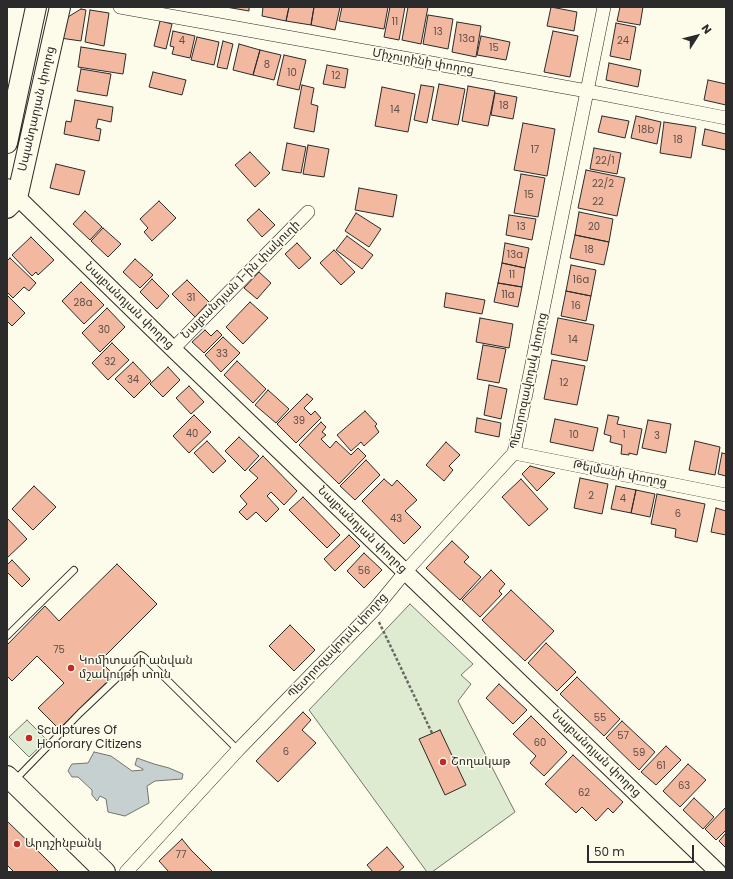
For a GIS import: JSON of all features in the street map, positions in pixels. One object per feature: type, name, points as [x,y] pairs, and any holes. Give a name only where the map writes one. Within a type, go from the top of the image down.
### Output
[{"type":"main road","name":"Սպանդարյան փողոց","points":[[7,143],[36,7]]},
{"type":"main road","name":"Սպանդարյան փողոց","points":[[10,198],[60,7]]},
{"type":"main road","points":[[10,779],[105,872]]},
{"type":"street","name":"Միչուրինի փողոց","points":[[120,7],[587,91],[726,118]]},
{"type":"street","name":"Պետրոզավոդսկ փողոց","points":[[126,872],[238,750],[374,610],[406,571],[514,454],[604,7]]},
{"type":"street","name":"Նալբանդյան փողոց","points":[[10,198],[173,349],[718,872]]},
{"type":"street","name":"Նալբանդյան 1-ին փակուղի","points":[[173,349],[308,212]]},
{"type":"street","name":"Թելմանի փողոց","points":[[514,454],[726,495]]},
{"type":"lane","points":[[7,636],[74,570]]},
{"type":"lane","points":[[10,779],[141,656],[144,657],[238,750]]},
{"type":"path","points":[[374,610],[432,733]]},
{"type":"green space","points":[[410,604],[473,664],[461,675],[471,684],[458,701],[515,812],[432,872],[427,872],[309,710]]},
{"type":"green space","points":[[27,720],[47,740],[29,757],[9,737]]},
{"type":"shaded area","points":[[94,752],[111,756],[132,771],[143,770],[135,765],[137,758],[183,774],[182,779],[155,781],[147,786],[149,803],[125,816],[108,812],[106,799],[100,796],[97,801],[92,795],[92,790],[78,777],[72,777],[68,771],[72,764],[88,763]]},
{"type":"building","points":[[226,7],[249,7],[249,11]]},
{"type":"building","points":[[263,7],[289,7],[286,21],[262,16]]},
{"type":"building","points":[[289,7],[314,7],[311,25],[286,21]]},
{"type":"building","points":[[314,7],[340,7],[335,30],[311,25]]},
{"type":"building","points":[[342,7],[388,7],[384,29],[339,21]]},
{"type":"building","points":[[390,7],[405,7],[399,40],[384,37]]},
{"type":"building","points":[[408,7],[428,7],[421,44],[402,40]]},
{"type":"building","points":[[551,7],[577,12],[574,31],[547,26]]},
{"type":"building","points":[[620,7],[643,7],[640,25],[617,21]]},
{"type":"building","points":[[81,9],[86,10],[81,41],[60,38],[63,20]]},
{"type":"building","points":[[90,10],[109,13],[104,46],[85,42]]},
{"type":"building","points":[[428,15],[453,19],[448,49],[423,44]]},
{"type":"building","points":[[160,21],[172,24],[166,49],[154,46]]},
{"type":"building","points":[[457,22],[481,26],[476,57],[452,52]]},
{"type":"building","points":[[616,23],[636,27],[630,60],[610,56]]},
{"type":"building","points":[[173,31],[195,36],[190,58],[172,54],[174,47],[170,46]]},
{"type":"building","points":[[553,31],[578,36],[570,77],[544,72]]},
{"type":"building","points":[[481,36],[510,42],[506,60],[477,55]]},
{"type":"building","points":[[197,37],[219,42],[214,65],[191,60]]},
{"type":"building","points":[[223,41],[233,44],[227,69],[217,67]]},
{"type":"building","points":[[239,44],[260,50],[253,75],[233,70]]},
{"type":"building","points":[[81,47],[126,54],[123,74],[78,67]]},
{"type":"building","points":[[260,50],[281,55],[274,80],[253,75]]},
{"type":"building","points":[[284,55],[306,60],[299,90],[277,85]]},
{"type":"building","points":[[609,63],[641,70],[638,87],[606,80]]},
{"type":"building","points":[[327,65],[348,69],[345,88],[323,84]]},
{"type":"building","points":[[81,69],[111,74],[107,96],[77,91]]},
{"type":"building","points":[[153,72],[186,80],[182,95],[149,87]]},
{"type":"building","points":[[708,80],[726,84],[726,105],[704,100]]},
{"type":"building","points":[[439,84],[465,89],[458,125],[432,120]]},
{"type":"building","points":[[302,85],[314,88],[311,104],[318,106],[314,132],[294,128]]},
{"type":"building","points":[[421,85],[434,87],[427,123],[414,120]]},
{"type":"building","points":[[468,86],[495,91],[488,126],[462,121]]},
{"type":"building","points":[[382,87],[415,94],[408,132],[375,126]]},
{"type":"building","points":[[495,93],[517,97],[513,119],[491,115]]},
{"type":"building","points":[[75,100],[113,107],[111,122],[98,119],[96,128],[101,129],[99,141],[64,134],[66,121],[71,122]]},
{"type":"building","points":[[602,116],[629,121],[625,138],[598,132]]},
{"type":"building","points":[[636,116],[661,122],[657,144],[631,138]]},
{"type":"building","points":[[664,122],[696,127],[691,158],[660,153]]},
{"type":"building","points":[[523,123],[555,129],[547,176],[514,170]]},
{"type":"building","points":[[705,129],[726,134],[726,150],[702,145]]},
{"type":"building","points":[[287,143],[306,147],[301,173],[282,170]]},
{"type":"building","points":[[308,145],[329,149],[324,177],[303,174]]},
{"type":"building","points":[[594,148],[621,153],[617,174],[590,169]]},
{"type":"building","points":[[250,152],[270,173],[255,187],[235,165]]},
{"type":"building","points":[[56,164],[85,171],[79,195],[50,188]]},
{"type":"building","points":[[586,170],[625,178],[617,216],[578,208]]},
{"type":"building","points":[[521,174],[545,178],[538,217],[514,213]]},
{"type":"building","points":[[359,188],[397,195],[393,217],[355,210]]},
{"type":"building","points":[[159,201],[176,218],[152,241],[144,232],[148,228],[140,219]]},
{"type":"building","points":[[259,209],[275,225],[262,237],[247,220]]},
{"type":"building","points":[[85,211],[102,227],[90,240],[73,224]]},
{"type":"building","points":[[579,212],[613,219],[609,242],[575,235]]},
{"type":"building","points":[[356,213],[381,229],[369,247],[345,231]]},
{"type":"building","points":[[509,215],[536,219],[532,240],[506,235]]},
{"type":"building","points":[[103,228],[121,244],[108,257],[91,241]]},
{"type":"building","points":[[575,235],[609,242],[604,265],[570,258]]},
{"type":"building","points":[[347,236],[373,255],[362,269],[336,250]]},
{"type":"building","points":[[31,237],[54,260],[38,275],[36,272],[32,276],[12,255]]},
{"type":"building","points":[[297,243],[311,258],[299,269],[285,254]]},
{"type":"building","points":[[505,243],[529,248],[525,268],[502,263]]},
{"type":"building","points":[[334,250],[355,272],[341,285],[320,263]]},
{"type":"building","points":[[10,258],[36,283],[29,291],[24,287],[13,298],[7,292],[7,261]]},
{"type":"building","points":[[135,259],[153,275],[140,288],[123,272]]},
{"type":"building","points":[[502,263],[525,268],[522,287],[498,283]]},
{"type":"building","points":[[571,265],[596,270],[591,296],[566,291]]},
{"type":"building","points":[[259,272],[271,283],[257,299],[244,288]]},
{"type":"building","points":[[152,279],[169,296],[157,309],[140,292]]},
{"type":"building","points":[[187,280],[209,302],[195,317],[172,294]]},
{"type":"building","points":[[81,282],[104,305],[84,324],[62,301]]},
{"type":"building","points":[[498,283],[522,287],[518,307],[494,302]]},
{"type":"building","points":[[566,291],[591,296],[586,321],[561,316]]},
{"type":"building","points":[[446,293],[485,300],[482,314],[444,307]]},
{"type":"building","points":[[7,295],[25,313],[12,326],[7,321]]},
{"type":"building","points":[[250,302],[268,318],[243,344],[226,327]]},
{"type":"building","points":[[107,308],[125,327],[100,352],[82,333]]},
{"type":"building","points":[[480,318],[513,324],[509,348],[476,342]]},
{"type":"building","points":[[558,318],[594,325],[587,361],[551,354]]},
{"type":"building","points":[[205,330],[211,336],[217,330],[222,335],[204,353],[192,342]]},
{"type":"building","points":[[223,337],[240,353],[221,372],[205,355]]},
{"type":"building","points":[[112,343],[129,360],[108,380],[92,363]]},
{"type":"building","points":[[483,345],[506,349],[499,383],[477,379]]},
{"type":"building","points":[[552,360],[585,366],[577,405],[544,399]]},
{"type":"building","points":[[237,361],[266,389],[253,403],[224,375]]},
{"type":"building","points":[[133,362],[151,381],[134,398],[115,379]]},
{"type":"building","points":[[168,367],[180,380],[163,397],[150,384]]},
{"type":"building","points":[[489,385],[507,389],[501,419],[484,415]]},
{"type":"building","points":[[189,386],[204,402],[191,414],[176,398]]},
{"type":"building","points":[[268,390],[289,409],[276,423],[255,405]]},
{"type":"building","points":[[307,394],[313,399],[304,408],[311,415],[315,411],[321,418],[296,443],[277,424]]},
{"type":"building","points":[[365,411],[377,424],[375,426],[379,432],[364,446],[361,442],[351,451],[337,435]]},
{"type":"building","points":[[194,415],[211,432],[189,453],[173,436]]},
{"type":"building","points":[[608,415],[619,417],[617,424],[642,429],[637,455],[629,453],[629,455],[621,454],[622,445],[610,442],[611,436],[604,434]]},
{"type":"building","points":[[477,418],[501,423],[499,437],[475,432]]},
{"type":"building","points":[[555,419],[598,428],[593,451],[550,442]]},
{"type":"building","points":[[648,420],[671,424],[666,453],[642,448]]},
{"type":"building","points":[[321,422],[326,427],[322,432],[326,435],[321,439],[330,448],[336,441],[351,455],[358,448],[366,456],[339,484],[299,445]]},
{"type":"building","points":[[239,437],[259,456],[245,471],[225,451]]},
{"type":"building","points":[[207,441],[226,461],[213,473],[194,453]]},
{"type":"building","points":[[695,441],[720,447],[715,475],[689,470]]},
{"type":"building","points":[[446,442],[460,455],[449,466],[453,470],[444,481],[426,465]]},
{"type":"building","points":[[722,453],[726,454],[726,476],[718,474]]},
{"type":"building","points":[[263,456],[297,491],[284,505],[271,492],[267,496],[279,509],[266,522],[256,512],[247,520],[239,512],[247,504],[240,496],[258,478],[249,470]]},
{"type":"building","points":[[366,460],[380,475],[355,500],[340,486]]},
{"type":"building","points":[[530,466],[555,473],[537,491],[522,474]]},
{"type":"building","points":[[580,478],[608,484],[602,514],[574,508]]},
{"type":"building","points":[[384,479],[392,486],[397,480],[417,500],[405,511],[421,527],[404,544],[362,501]]},
{"type":"building","points":[[521,479],[548,509],[529,526],[502,497]]},
{"type":"building","points":[[34,486],[56,507],[33,530],[12,509]]},
{"type":"building","points":[[616,486],[636,490],[631,513],[611,509]]},
{"type":"building","points":[[636,490],[655,494],[650,517],[631,513]]},
{"type":"building","points":[[657,494],[705,504],[697,542],[675,537],[676,529],[651,524]]},
{"type":"building","points":[[303,497],[340,535],[327,548],[289,510]]},
{"type":"building","points":[[716,508],[726,511],[726,535],[711,532]]},
{"type":"building","points":[[7,518],[27,539],[7,558]]},
{"type":"building","points":[[349,535],[360,546],[335,571],[324,559]]},
{"type":"building","points":[[452,541],[469,557],[464,562],[481,577],[460,600],[426,568]]},
{"type":"building","points":[[364,553],[382,570],[364,588],[347,571]]},
{"type":"building","points":[[12,560],[30,579],[22,587],[7,572],[7,565]]},
{"type":"building","points":[[117,564],[157,604],[100,661],[114,675],[59,729],[38,708],[64,683],[37,656],[12,681],[7,676],[7,645],[45,606],[59,621]]},
{"type":"building","points":[[491,570],[505,584],[499,591],[502,594],[480,617],[462,600]]},
{"type":"building","points":[[511,590],[554,631],[525,661],[482,620]]},
{"type":"building","points":[[290,625],[315,650],[294,671],[269,646]]},
{"type":"building","points":[[546,643],[576,672],[557,691],[528,663]]},
{"type":"building","points":[[577,677],[620,719],[604,736],[560,694]]},
{"type":"building","points":[[499,684],[527,710],[513,724],[486,698]]},
{"type":"building","points":[[303,712],[311,720],[302,730],[316,743],[278,782],[256,761]]},
{"type":"building","points":[[531,716],[567,752],[544,776],[530,763],[536,756],[513,734]]},
{"type":"building","points":[[622,721],[655,752],[639,770],[606,738]]},
{"type":"building","name":"Շողակաթ","points":[[440,730],[466,785],[445,795],[419,739]]},
{"type":"building","points":[[666,746],[681,760],[656,785],[641,772]]},
{"type":"building","points":[[573,755],[623,802],[613,813],[608,808],[596,821],[582,807],[576,813],[545,784]]},
{"type":"building","points":[[688,764],[706,780],[680,807],[663,791]]},
{"type":"building","points":[[694,798],[714,817],[703,829],[683,810]]},
{"type":"building","points":[[726,807],[726,830],[716,840],[705,829]]},
{"type":"building","points":[[7,821],[59,872],[14,872],[7,865]]},
{"type":"building","points":[[726,833],[726,848],[719,841]]},
{"type":"building","points":[[182,839],[213,872],[169,872],[159,861]]},
{"type":"building","points":[[387,847],[404,867],[398,872],[373,872],[367,865]]},
{"type":"place","name":"Կոմիտասի անվան մշակույթի տուն","points":[[71,668]]},
{"type":"place","name":"Sculptures Of Honorary Citizens","points":[[29,738]]},
{"type":"place","name":"Շողակաթ","points":[[443,762]]},
{"type":"place","name":"Արդշինբանկ","points":[[17,844]]}]
